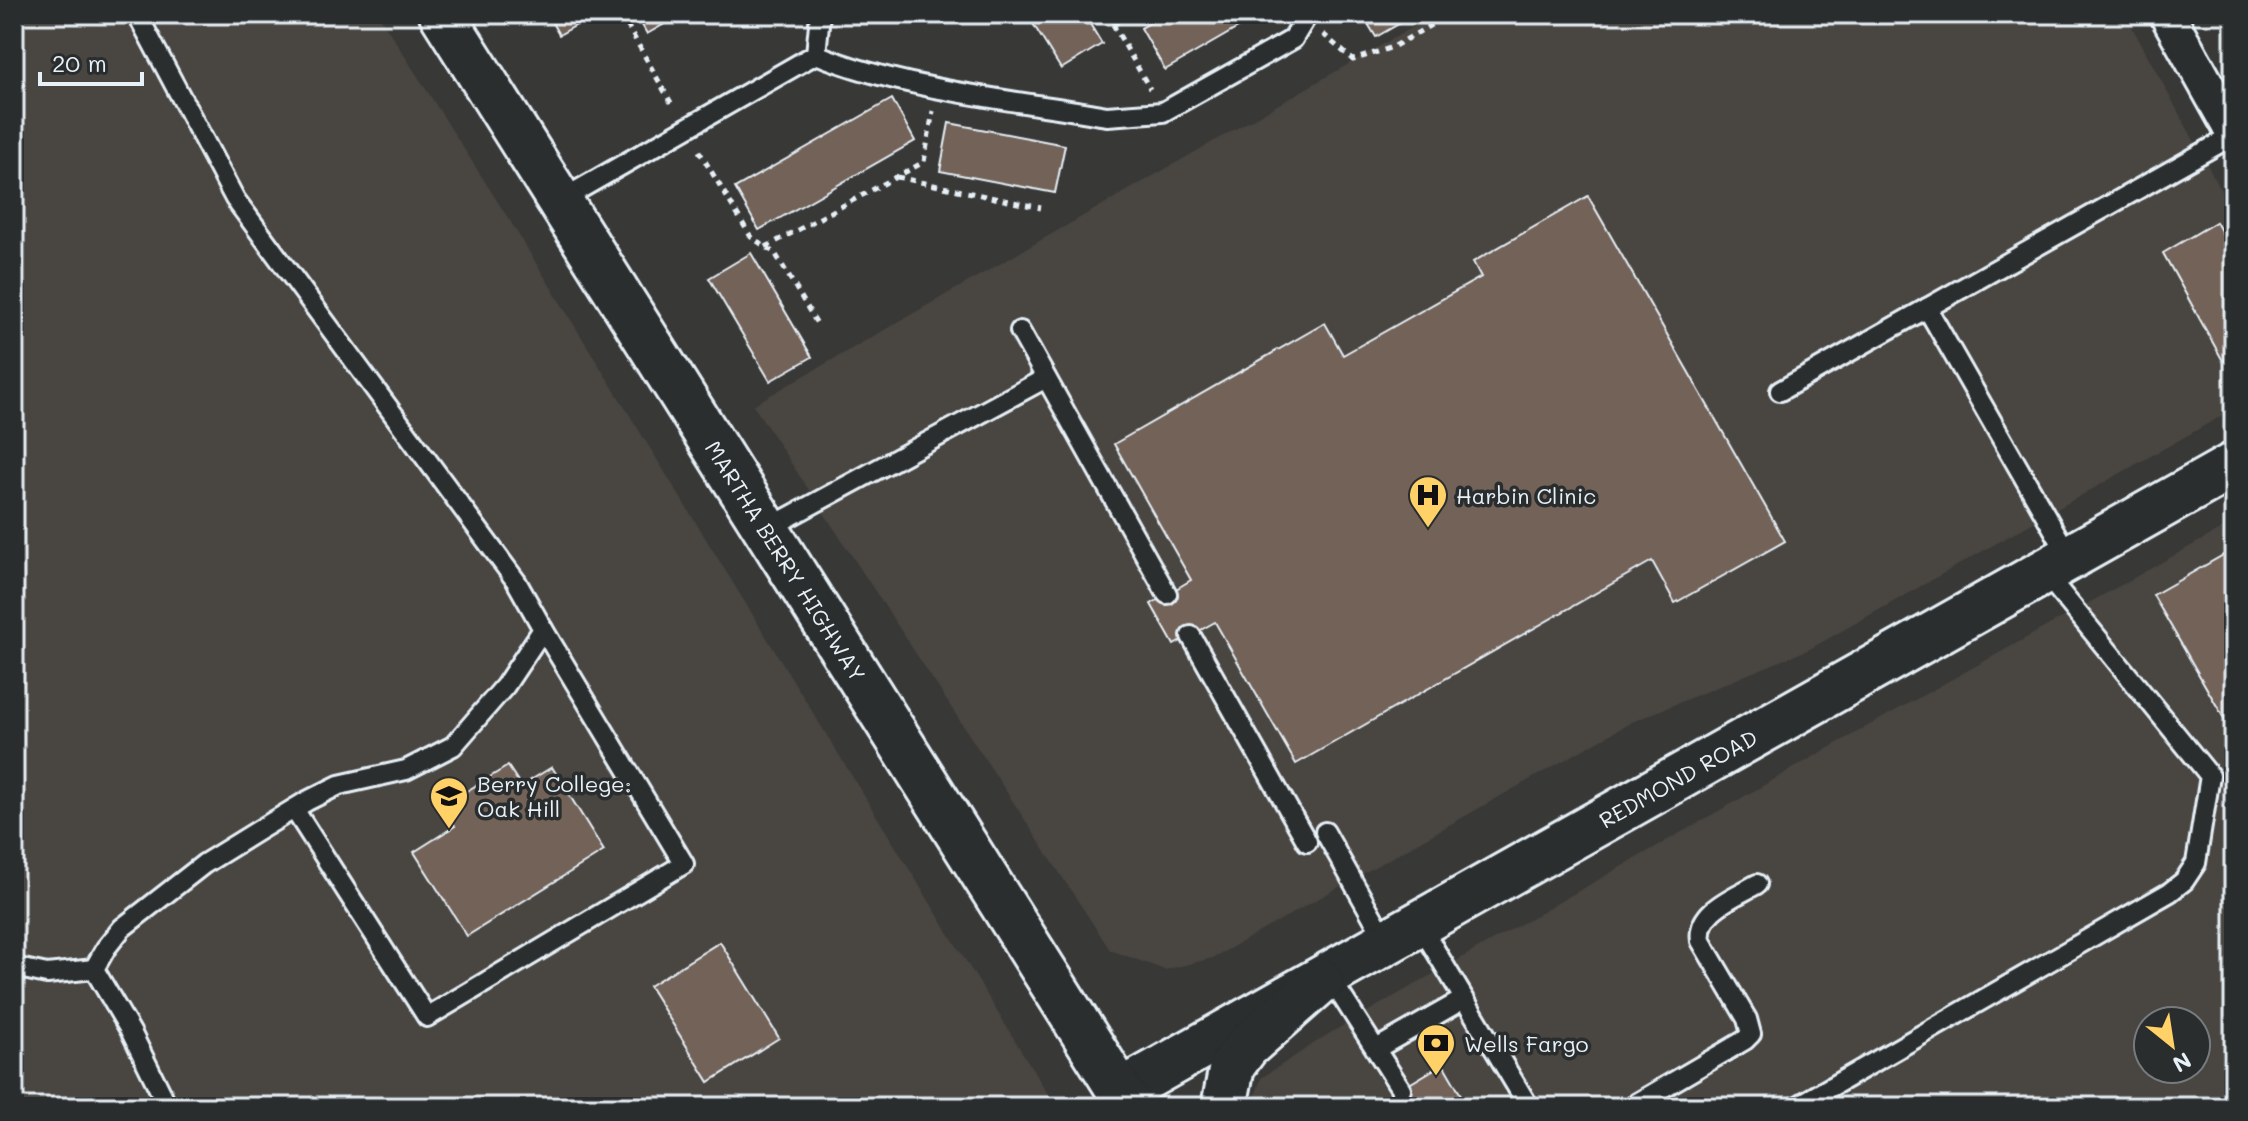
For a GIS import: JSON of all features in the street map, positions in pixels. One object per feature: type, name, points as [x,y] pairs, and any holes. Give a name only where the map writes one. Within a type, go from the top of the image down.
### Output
[{"type":"main road","name":"MARTHA BERRY HIGHWAY","points":[[442,14],[1125,1100]]},
{"type":"main road","name":"REDMOND ROAD","points":[[1125,1100],[1325,979],[2234,465]]},
{"type":"main road","points":[[1224,1107],[1232,1066],[1246,1047],[1325,979]]},
{"type":"street","points":[[2167,14],[2234,135]]},
{"type":"lane","points":[[137,14],[235,199],[516,581],[684,864],[427,1017],[294,809]]},
{"type":"lane","points":[[816,54],[820,14]]},
{"type":"lane","points":[[816,54],[851,69],[1107,116],[1163,112],[1293,39],[1312,21]]},
{"type":"lane","points":[[559,201],[816,54]]},
{"type":"lane","points":[[1780,391],[2234,135]]},
{"type":"lane","points":[[1796,1107],[2170,892],[2184,881],[2196,863],[2210,776],[2057,565],[1927,308]]},
{"type":"lane","points":[[1020,331],[1167,594]]},
{"type":"lane","points":[[765,530],[1046,378]]},
{"type":"lane","points":[[94,969],[122,928],[204,864],[339,785],[406,770],[453,746],[505,686],[543,629]]},
{"type":"lane","points":[[1191,636],[1307,842]]},
{"type":"lane","points":[[1325,832],[1404,934],[1464,999],[1529,1107]]},
{"type":"lane","points":[[1637,1103],[1751,1034],[1747,1019],[1701,941],[1699,929],[1704,918],[1714,910],[1757,884]]},
{"type":"lane","points":[[14,967],[47,974],[94,969]]},
{"type":"lane","points":[[94,969],[137,1044],[168,1107]]},
{"type":"lane","points":[[1325,979],[1401,1089]]},
{"type":"lane","points":[[1376,1049],[1464,999]]},
{"type":"path","points":[[621,14],[751,237],[775,253],[819,327]]},
{"type":"path","points":[[1107,14],[1163,112]]},
{"type":"path","points":[[1113,25],[1132,14]]},
{"type":"path","points":[[1312,21],[1353,60],[1393,47],[1450,14]]},
{"type":"path","points":[[766,247],[924,162],[937,87]]},
{"type":"path","points":[[896,177],[1041,208]]},
{"type":"shaded area","name":"Berry College: Oak Hill","points":[[14,14],[378,14],[512,224],[1056,1107],[14,1107]]},
{"type":"shaded area","name":"Harbin Clinic","points":[[1436,14],[2125,14],[2234,214],[2234,409],[1810,649],[1632,722],[1213,958],[1165,970],[1110,950],[753,405]]},
{"type":"shaded area","points":[[2234,522],[2234,1107],[1252,1107],[1261,1078],[1330,1033],[1848,737]]},
{"type":"building","points":[[547,14],[596,14],[559,35]]},
{"type":"building","points":[[636,14],[682,14],[647,34]]},
{"type":"building","points":[[1027,14],[1084,14],[1102,44],[1061,69]]},
{"type":"building","points":[[1166,14],[1262,14],[1165,70],[1141,28]]},
{"type":"building","points":[[1362,14],[1416,14],[1376,37]]},
{"type":"building","points":[[892,99],[915,141],[759,230],[735,188]]},
{"type":"building","points":[[949,123],[1065,145],[1055,193],[940,171]]},
{"type":"building","points":[[1588,196],[1785,541],[1675,603],[1652,561],[1296,764],[1215,622],[1174,645],[1151,604],[1191,580],[1114,444],[1325,323],[1343,355],[1481,277],[1473,262]]},
{"type":"building","points":[[2216,222],[2234,254],[2234,355],[2223,361],[2163,253]]},
{"type":"building","points":[[751,253],[812,357],[770,381],[709,278]]},
{"type":"building","points":[[2234,549],[2234,714],[2225,720],[2153,595]]},
{"type":"building","points":[[508,766],[521,786],[552,767],[604,851],[467,936],[414,852],[455,826],[442,806]]},
{"type":"building","points":[[720,942],[779,1038],[709,1082],[649,986]]},
{"type":"building","name":"Wells Fargo","points":[[1443,1064],[1468,1107],[1372,1107],[1401,1089]]},
{"type":"place","name":"Harbin Clinic","points":[[1428,529]]},
{"type":"place","name":"Berry College: Oak Hill","points":[[449,830]]},
{"type":"place","name":"Wells Fargo","points":[[1436,1077]]}]
